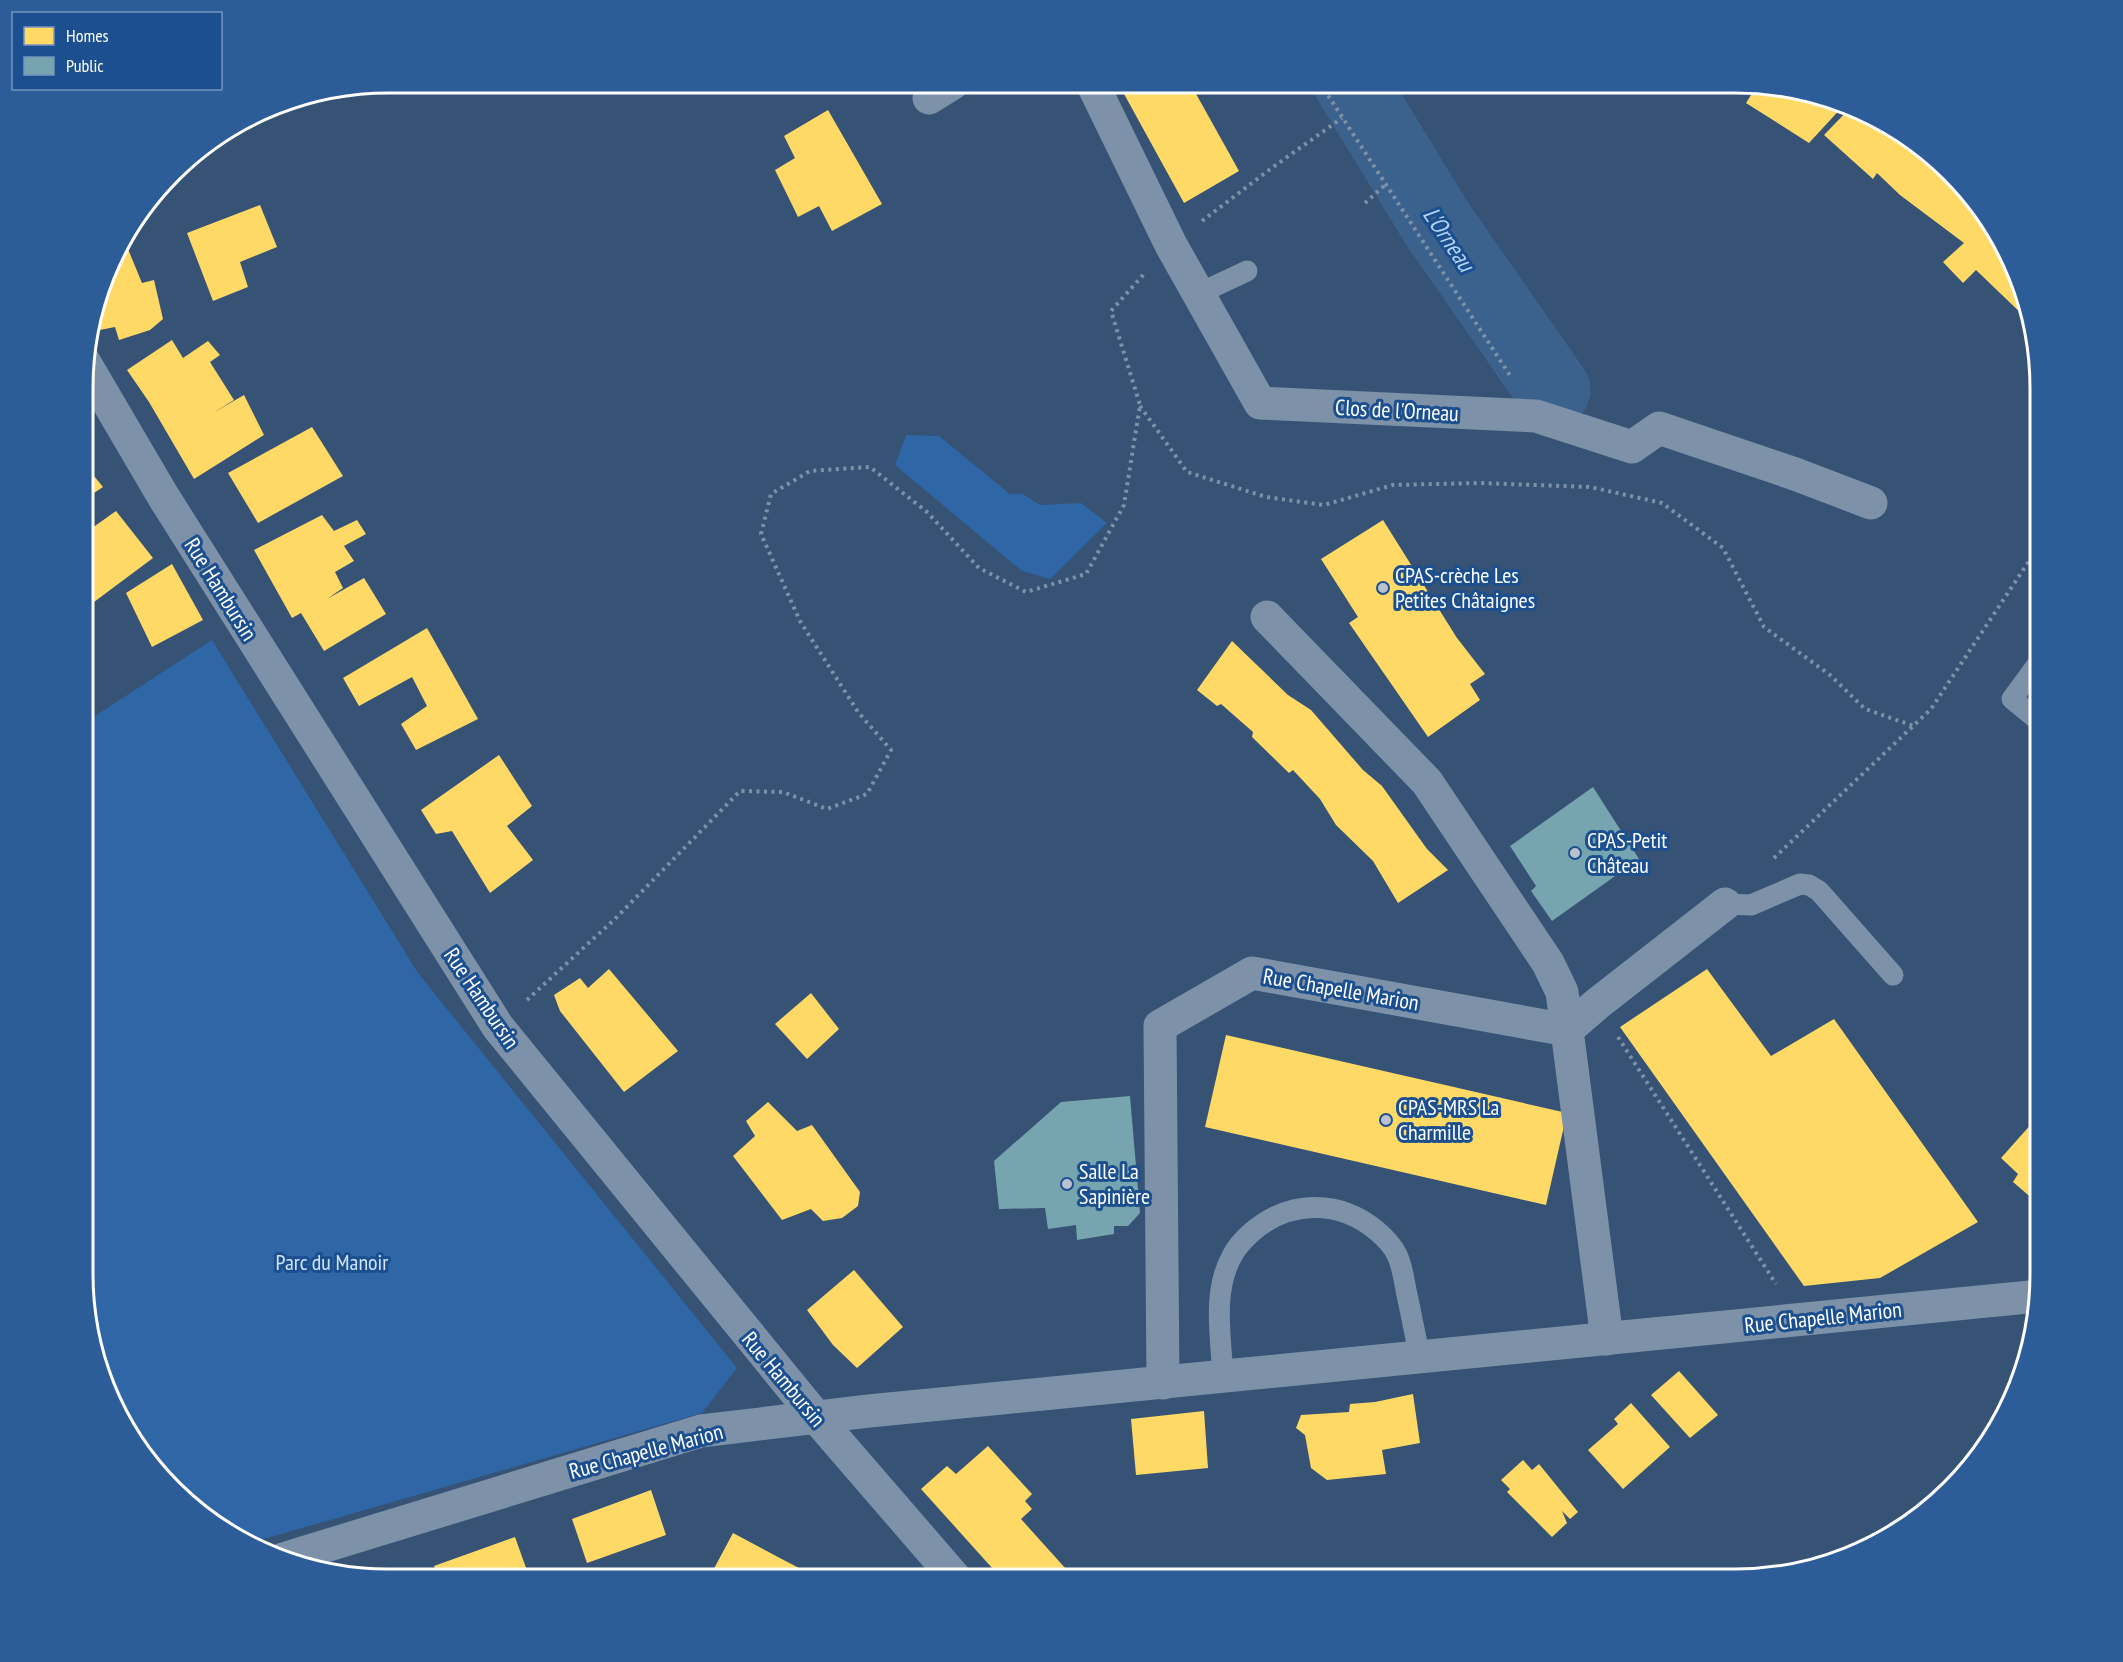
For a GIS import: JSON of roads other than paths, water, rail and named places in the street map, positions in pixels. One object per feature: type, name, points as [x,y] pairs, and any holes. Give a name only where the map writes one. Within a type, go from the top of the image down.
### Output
[{"type":"street","name":"Clos de l'Orneau","points":[[1097,93],[1171,245],[1260,403],[1536,416],[1632,447],[1659,428],[1795,474],[1871,503]]},
{"type":"street","name":"Rue Hambursin","points":[[94,378],[163,496],[498,1027],[816,1417],[947,1569]]},
{"type":"street","points":[[1267,617],[1427,782],[1548,963],[1562,992],[1607,1339]]},
{"type":"street","points":[[1567,1030],[1725,904]]},
{"type":"street","name":"Rue Chapelle Marion","points":[[1163,1383],[1160,1026],[1252,974],[1567,1030]]},
{"type":"street","name":"Rue Chapelle Marion","points":[[298,1554],[701,1431],[816,1417],[2029,1297]]},
{"type":"lane","points":[[1198,294],[1246,271]]},
{"type":"lane","points":[[2030,675],[2012,699],[2030,714]]},
{"type":"lane","points":[[1725,904],[1751,905],[1800,884],[1809,885],[1819,891],[1893,975]]},
{"type":"lane","points":[[1223,1377],[1219,1299],[1223,1276],[1232,1255],[1242,1240],[1266,1220],[1293,1209],[1308,1207],[1335,1209],[1359,1218],[1384,1237],[1397,1254],[1420,1357]]},
{"type":"waterway","name":"L'Orneau","points":[[1357,93],[1438,225],[1553,390]]},
{"type":"place","name":"CPAS-crèche Les Petites Châtaignes","points":[[1383,588]]},
{"type":"place","name":"CPAS-Petit Château","points":[[1575,853]]},
{"type":"place","name":"CPAS-MRS La Charmille","points":[[1386,1120]]},
{"type":"place","name":"Salle La Sapinière","points":[[1067,1184]]},
{"type":"park label","name":"Parc du Manoir","points":[[332,1262]]}]
